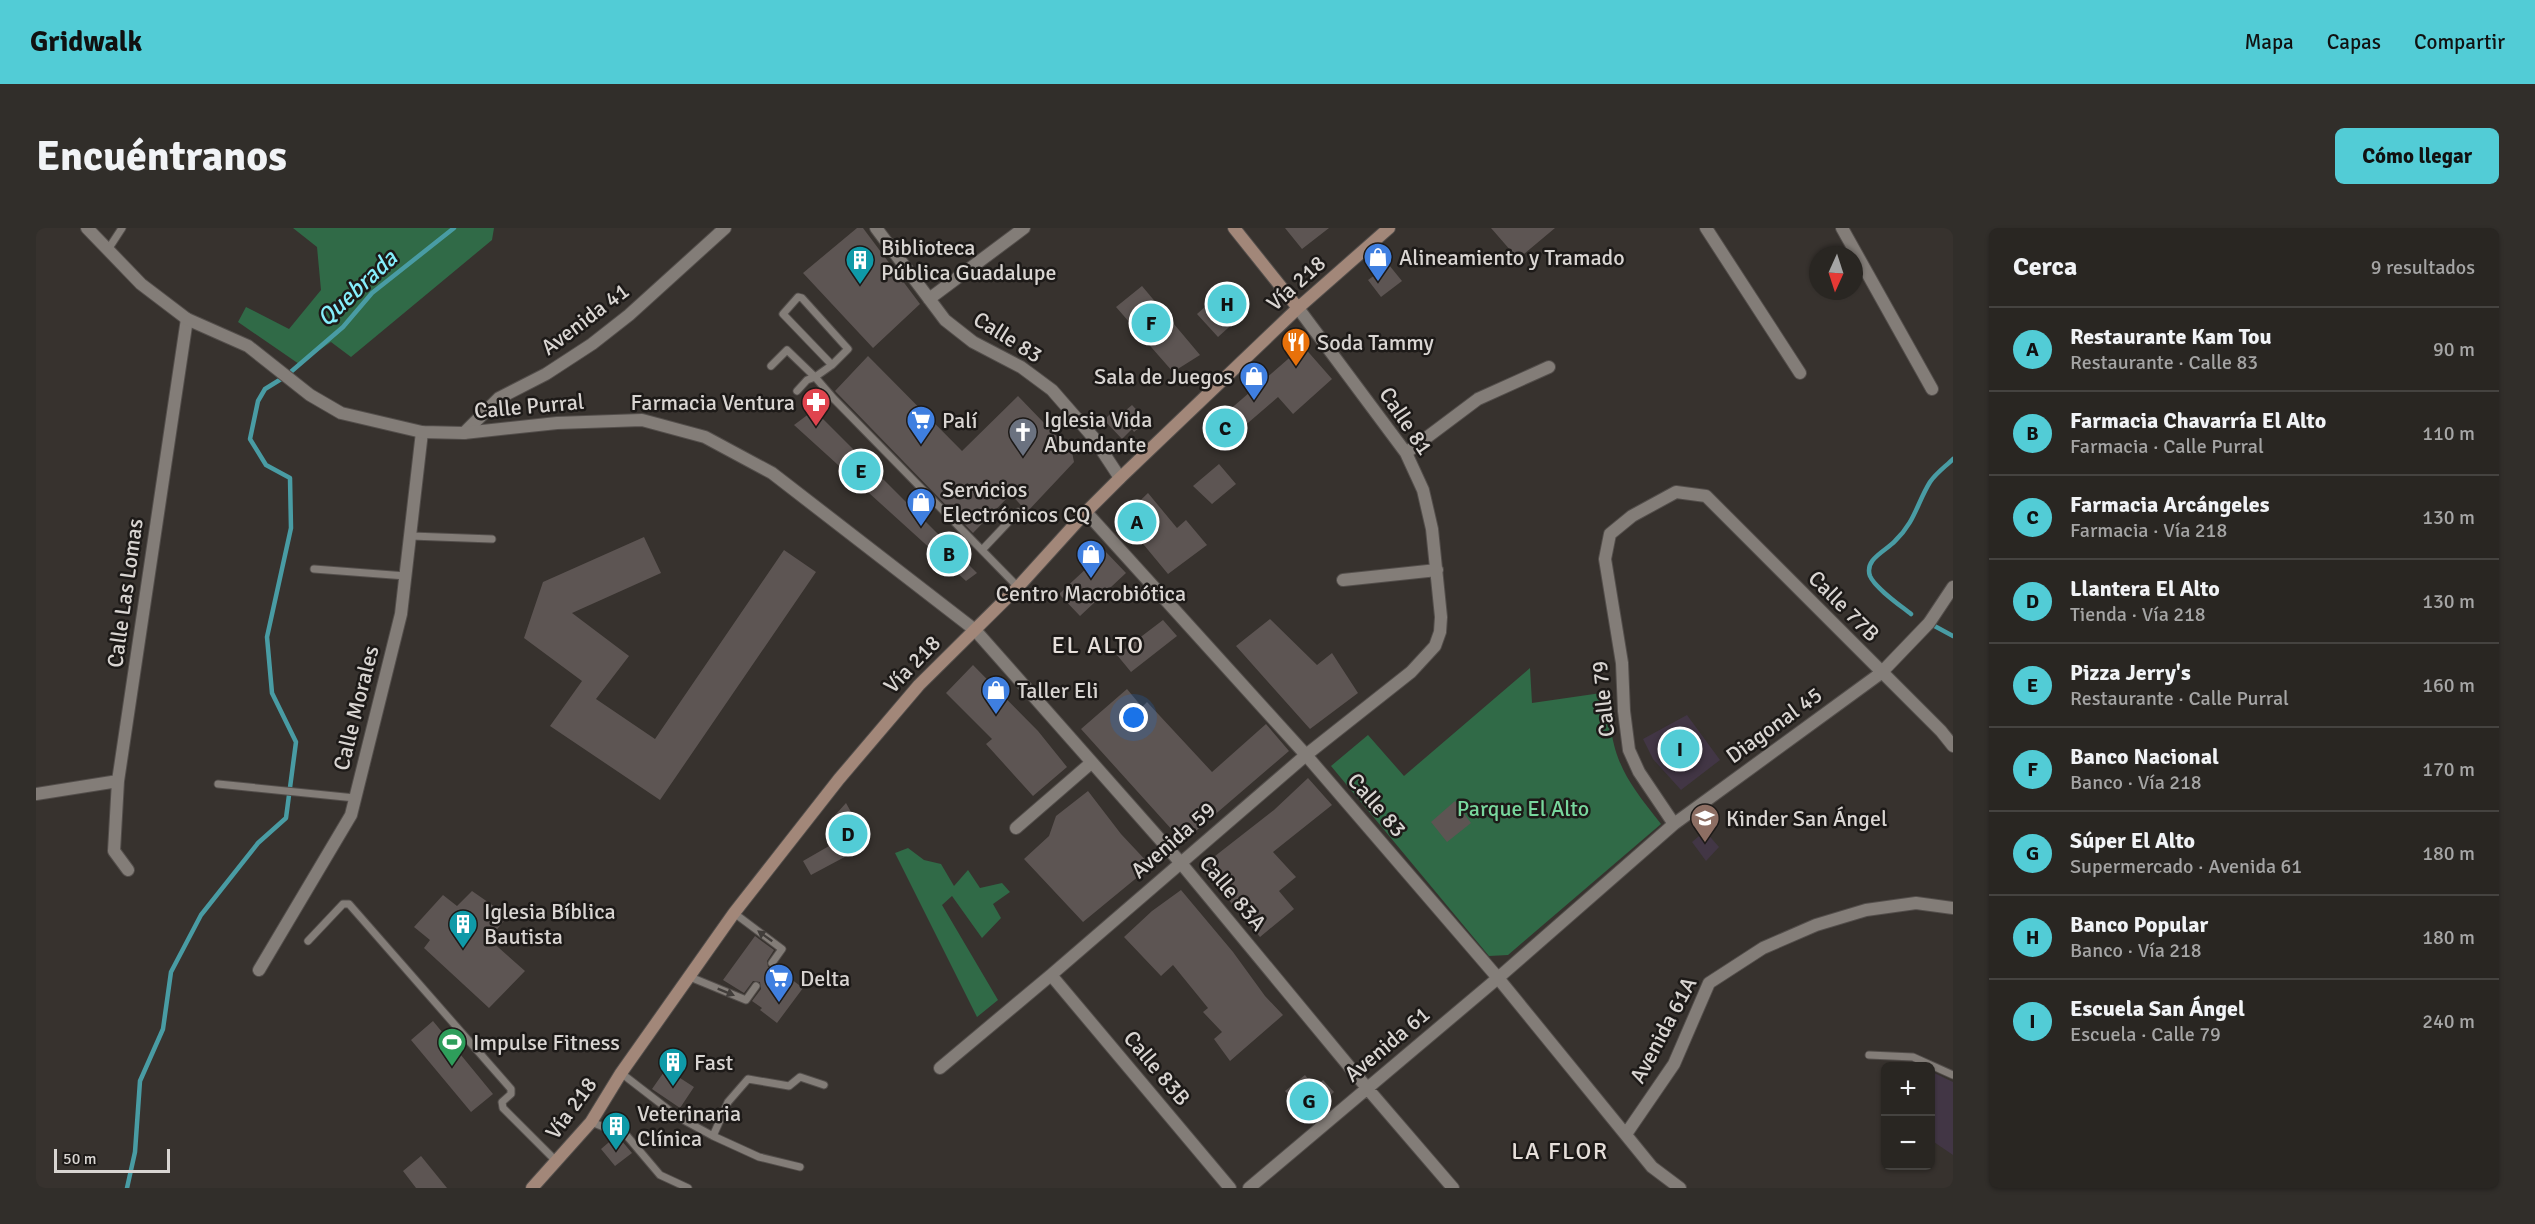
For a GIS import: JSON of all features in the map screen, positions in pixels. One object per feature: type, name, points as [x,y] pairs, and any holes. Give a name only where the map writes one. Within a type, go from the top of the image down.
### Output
[{"type":"main road","points":[[1234,228],[1298,308]]},
{"type":"main road","name":"Vía 218","points":[[532,1188],[591,1122],[621,1073],[734,913],[875,736],[919,685],[1018,587],[1120,478],[1298,308],[1389,228]]},
{"type":"street","name":"Calle Purral","points":[[87,228],[141,284],[187,319],[248,346],[310,395],[341,413],[422,432],[464,433],[557,423],[642,420],[705,437],[772,472],[975,630]]},
{"type":"street","name":"Avenida 41","points":[[464,433],[499,398],[546,374],[592,344],[629,315],[725,228]]},
{"type":"street","name":"Calle 83","points":[[876,228],[945,320],[973,342],[1021,367],[1052,390],[1093,437],[1120,478]]},
{"type":"street","points":[[929,299],[1024,228]]},
{"type":"street","points":[[1706,228],[1800,373]]},
{"type":"street","points":[[1842,228],[1932,389]]},
{"type":"street","name":"Calle 81","points":[[1298,308],[1406,453],[1423,490],[1432,529],[1441,617],[1440,632],[1434,646]]},
{"type":"street","name":"Calle Las Lomas","points":[[128,870],[114,851],[118,781],[187,319]]},
{"type":"street","points":[[1406,453],[1478,399],[1549,367]]},
{"type":"street","name":"Calle Morales","points":[[259,970],[351,815],[401,614],[422,432]]},
{"type":"street","name":"Calle 77B","points":[[1605,559],[1610,534],[1632,516],[1676,492],[1706,496],[1953,746]]},
{"type":"street","name":"Calle 83","points":[[1086,512],[1306,755],[1498,978],[1626,1134]]},
{"type":"street","name":"Calle 79","points":[[1605,559],[1622,663],[1624,711],[1629,750],[1639,772],[1674,824]]},
{"type":"street","points":[[1343,580],[1437,570]]},
{"type":"street","name":"Diagonal 45","points":[[1498,978],[1674,824],[1881,673],[1929,623],[1953,587]]},
{"type":"street","name":"Calle 83A","points":[[975,630],[1180,862],[1366,1088],[1453,1188]]},
{"type":"street","name":"Avenida 59","points":[[940,1068],[1306,755],[1411,672],[1434,646]]},
{"type":"street","points":[[1016,828],[1091,763]]},
{"type":"street","points":[[36,794],[118,781]]},
{"type":"street","name":"Avenida 61A","points":[[1626,1134],[1674,1064],[1709,983],[1763,948],[1816,925],[1866,910],[1916,903],[1953,908]]},
{"type":"street","name":"Calle 83B","points":[[1051,975],[1230,1188]]},
{"type":"street","name":"Avenida 61","points":[[1249,1188],[1498,978]]},
{"type":"street","points":[[1626,1134],[1652,1167],[1680,1188]]},
{"type":"lane","points":[[107,251],[122,228]]},
{"type":"lane","points":[[797,391],[807,380],[832,365],[848,349],[802,297],[798,297],[783,314],[832,365]]},
{"type":"lane","points":[[771,366],[787,350],[1018,587]]},
{"type":"lane","points":[[982,550],[1018,512]]},
{"type":"lane","points":[[411,536],[492,538]]},
{"type":"lane","points":[[314,569],[406,576]]},
{"type":"lane","points":[[218,784],[355,798]]},
{"type":"lane","points":[[308,941],[343,904],[350,904],[511,1089],[511,1094],[502,1102],[502,1108],[557,1162]]},
{"type":"lane","points":[[734,913],[782,949],[772,963]]},
{"type":"lane","points":[[690,977],[746,1000],[756,986]]},
{"type":"lane","points":[[1869,1054],[1913,1057],[1953,1075]]},
{"type":"lane","points":[[621,1073],[678,1117],[713,1136],[759,1157],[800,1167]]},
{"type":"lane","points":[[713,1136],[728,1102],[748,1080],[789,1086],[800,1077],[824,1085]]},
{"type":"lane","points":[[591,1122],[627,1136],[660,1175],[688,1188]]},
{"type":"shaded area","points":[[1687,715],[1720,760],[1681,790],[1653,759],[1643,739]]},
{"type":"shaded area","name":"Kinder San Ángel","points":[[1705,831],[1719,847],[1706,861],[1692,842]]},
{"type":"shaded area","points":[[1935,1073],[1953,1082],[1953,1155],[1935,1143]]},
{"type":"green space","points":[[293,228],[494,228],[492,240],[351,357],[331,342],[299,364],[238,322],[246,307],[289,329],[321,290],[317,247]]},
{"type":"green space","name":"Parque El Alto","points":[[1530,668],[1532,703],[1608,692],[1612,733],[1621,764],[1637,792],[1661,824],[1508,955],[1489,956],[1331,766],[1368,735],[1404,776]]},
{"type":"green space","points":[[908,848],[924,860],[941,864],[954,886],[968,870],[980,888],[1002,883],[1010,892],[993,904],[1001,918],[982,938],[952,896],[942,905],[998,1000],[977,1017],[895,853]]},
{"type":"building","name":"Biblioteca Pública Guadalupe","points":[[857,228],[863,228],[920,304],[873,348],[803,273]]},
{"type":"building","points":[[1285,228],[1329,228],[1302,249]]},
{"type":"building","points":[[1491,228],[1555,228],[1518,259]]},
{"type":"building","points":[[1389,265],[1402,281],[1381,297],[1368,280]]},
{"type":"building","points":[[1233,282],[1247,297],[1247,311],[1218,337],[1197,314]]},
{"type":"building","points":[[1142,286],[1200,355],[1173,372],[1116,307]]},
{"type":"building","points":[[1303,346],[1332,379],[1293,414],[1278,397],[1227,441],[1212,425]]},
{"type":"building","points":[[868,356],[962,451],[1018,396],[1072,452],[1074,462],[1027,512],[1011,494],[973,533],[835,391]]},
{"type":"building","points":[[1132,405],[1147,421],[1134,432],[1132,429],[1122,439],[1104,420],[1114,410],[1119,416]]},
{"type":"building","points":[[814,410],[977,573],[966,581],[794,425]]},
{"type":"building","points":[[1219,464],[1236,484],[1212,504],[1193,486]]},
{"type":"building","points":[[1148,493],[1177,528],[1186,520],[1207,545],[1168,574],[1139,539],[1136,542],[1120,520]]},
{"type":"building","points":[[644,537],[661,573],[572,613],[629,656],[596,699],[655,739],[784,550],[816,572],[660,800],[550,726],[582,681],[524,638],[543,582]]},
{"type":"building","points":[[1105,551],[1126,573],[1080,616],[1059,594]]},
{"type":"building","points":[[1270,619],[1317,665],[1332,653],[1358,693],[1310,729],[1236,646]]},
{"type":"building","points":[[1163,620],[1177,636],[1131,672],[1117,655]]},
{"type":"building","points":[[973,665],[1038,731],[1067,767],[1033,796],[986,744],[992,739],[946,693]]},
{"type":"building","points":[[1127,689],[1142,707],[1147,702],[1212,772],[1266,724],[1289,751],[1183,842],[1081,729]]},
{"type":"building","points":[[1308,778],[1332,805],[1273,852],[1296,877],[1279,891],[1294,909],[1260,937],[1201,867],[1274,810]]},
{"type":"building","points":[[1088,791],[1121,834],[1151,866],[1083,922],[1024,859],[1049,836],[1056,816]]},
{"type":"building","points":[[1455,801],[1471,823],[1447,842],[1431,822]]},
{"type":"building","points":[[846,803],[869,844],[811,875],[803,861],[836,842],[827,824]]},
{"type":"building","points":[[1181,890],[1233,952],[1265,996],[1283,1015],[1230,1061],[1214,1039],[1222,1032],[1203,1012],[1208,1008],[1173,965],[1161,976],[1124,937],[1152,911]]},
{"type":"building","name":"Iglesia Bíblica Bautista","points":[[472,891],[508,916],[489,939],[525,971],[489,1008],[424,948],[430,940],[414,927],[443,895],[457,906]]},
{"type":"building","points":[[755,936],[774,950],[767,961],[768,967],[775,967],[803,988],[777,1023],[752,1001],[761,989],[760,982],[753,981],[744,993],[723,980]]},
{"type":"building","name":"Impulse Fitness","points":[[433,1021],[493,1094],[471,1112],[411,1040]]},
{"type":"building","name":"Fast","points":[[666,1069],[694,1087],[680,1108],[652,1089]]},
{"type":"building","points":[[1305,1075],[1315,1088],[1323,1080],[1334,1092],[1307,1116],[1285,1091]]},
{"type":"building","name":"Veterinaria Clínica","points":[[615,1137],[621,1140],[632,1153],[615,1166],[601,1149]]},
{"type":"building","points":[[421,1156],[447,1188],[416,1188],[403,1171]]},
{"type":"waterway","name":"Quebrada","points":[[127,1188],[135,1152],[140,1081],[163,1029],[171,972],[201,915],[258,843],[286,818],[296,742],[272,693],[267,637],[291,528],[290,478],[266,465],[250,439],[258,401],[265,389],[286,376],[343,327],[372,293],[454,228]]},
{"type":"waterway","points":[[1911,614],[1877,586],[1870,576],[1870,565],[1902,534],[1930,482],[1953,459]]},
{"type":"waterway","points":[[1929,623],[1953,636]]},
{"type":"place","name":"Alineamiento y Tramado","points":[[1378,282]]},
{"type":"place","name":"Biblioteca Pública Guadalupe","points":[[860,286]]},
{"type":"place","name":"Banco Popular","points":[[1227,304]]},
{"type":"place","name":"Banco Nacional","points":[[1151,323]]},
{"type":"place","name":"Soda Tammy","points":[[1296,368]]},
{"type":"place","name":"Sala de Juegos","points":[[1254,402]]},
{"type":"place","name":"Farmacia Ventura","points":[[816,428]]},
{"type":"place","name":"Farmacia Arcángeles","points":[[1225,428]]},
{"type":"place","name":"Palí","points":[[921,446]]},
{"type":"place","name":"Iglesia Vida Abundante","points":[[1023,458]]},
{"type":"place","name":"Pizza Jerry's","points":[[861,471]]},
{"type":"place","name":"Restaurante Kam Tou","points":[[1137,522]]},
{"type":"place","name":"Servicios Electrónicos CQ","points":[[921,528]]},
{"type":"place","name":"Farmacia Chavarría El Alto","points":[[949,554]]},
{"type":"place","name":"Centro Macrobiótica","points":[[1091,580]]},
{"type":"place","name":"Taller Eli","points":[[996,716]]},
{"type":"place","name":"Escuela San Ángel","points":[[1680,749]]},
{"type":"place","name":"Llantera El Alto","points":[[848,834]]},
{"type":"place","name":"Kinder San Ángel","points":[[1705,844]]},
{"type":"place","name":"Iglesia Bíblica Bautista","points":[[463,950]]},
{"type":"place","name":"Delta","points":[[779,1004]]},
{"type":"place","name":"Impulse Fitness","points":[[452,1068]]},
{"type":"place","name":"Fast","points":[[673,1088]]},
{"type":"place","name":"Súper El Alto","points":[[1309,1101]]},
{"type":"place","name":"Veterinaria Clínica","points":[[616,1152]]},
{"type":"district","name":"EL ALTO","points":[[1098,645]]},
{"type":"district","name":"LA FLOR","points":[[1560,1151]]}]
